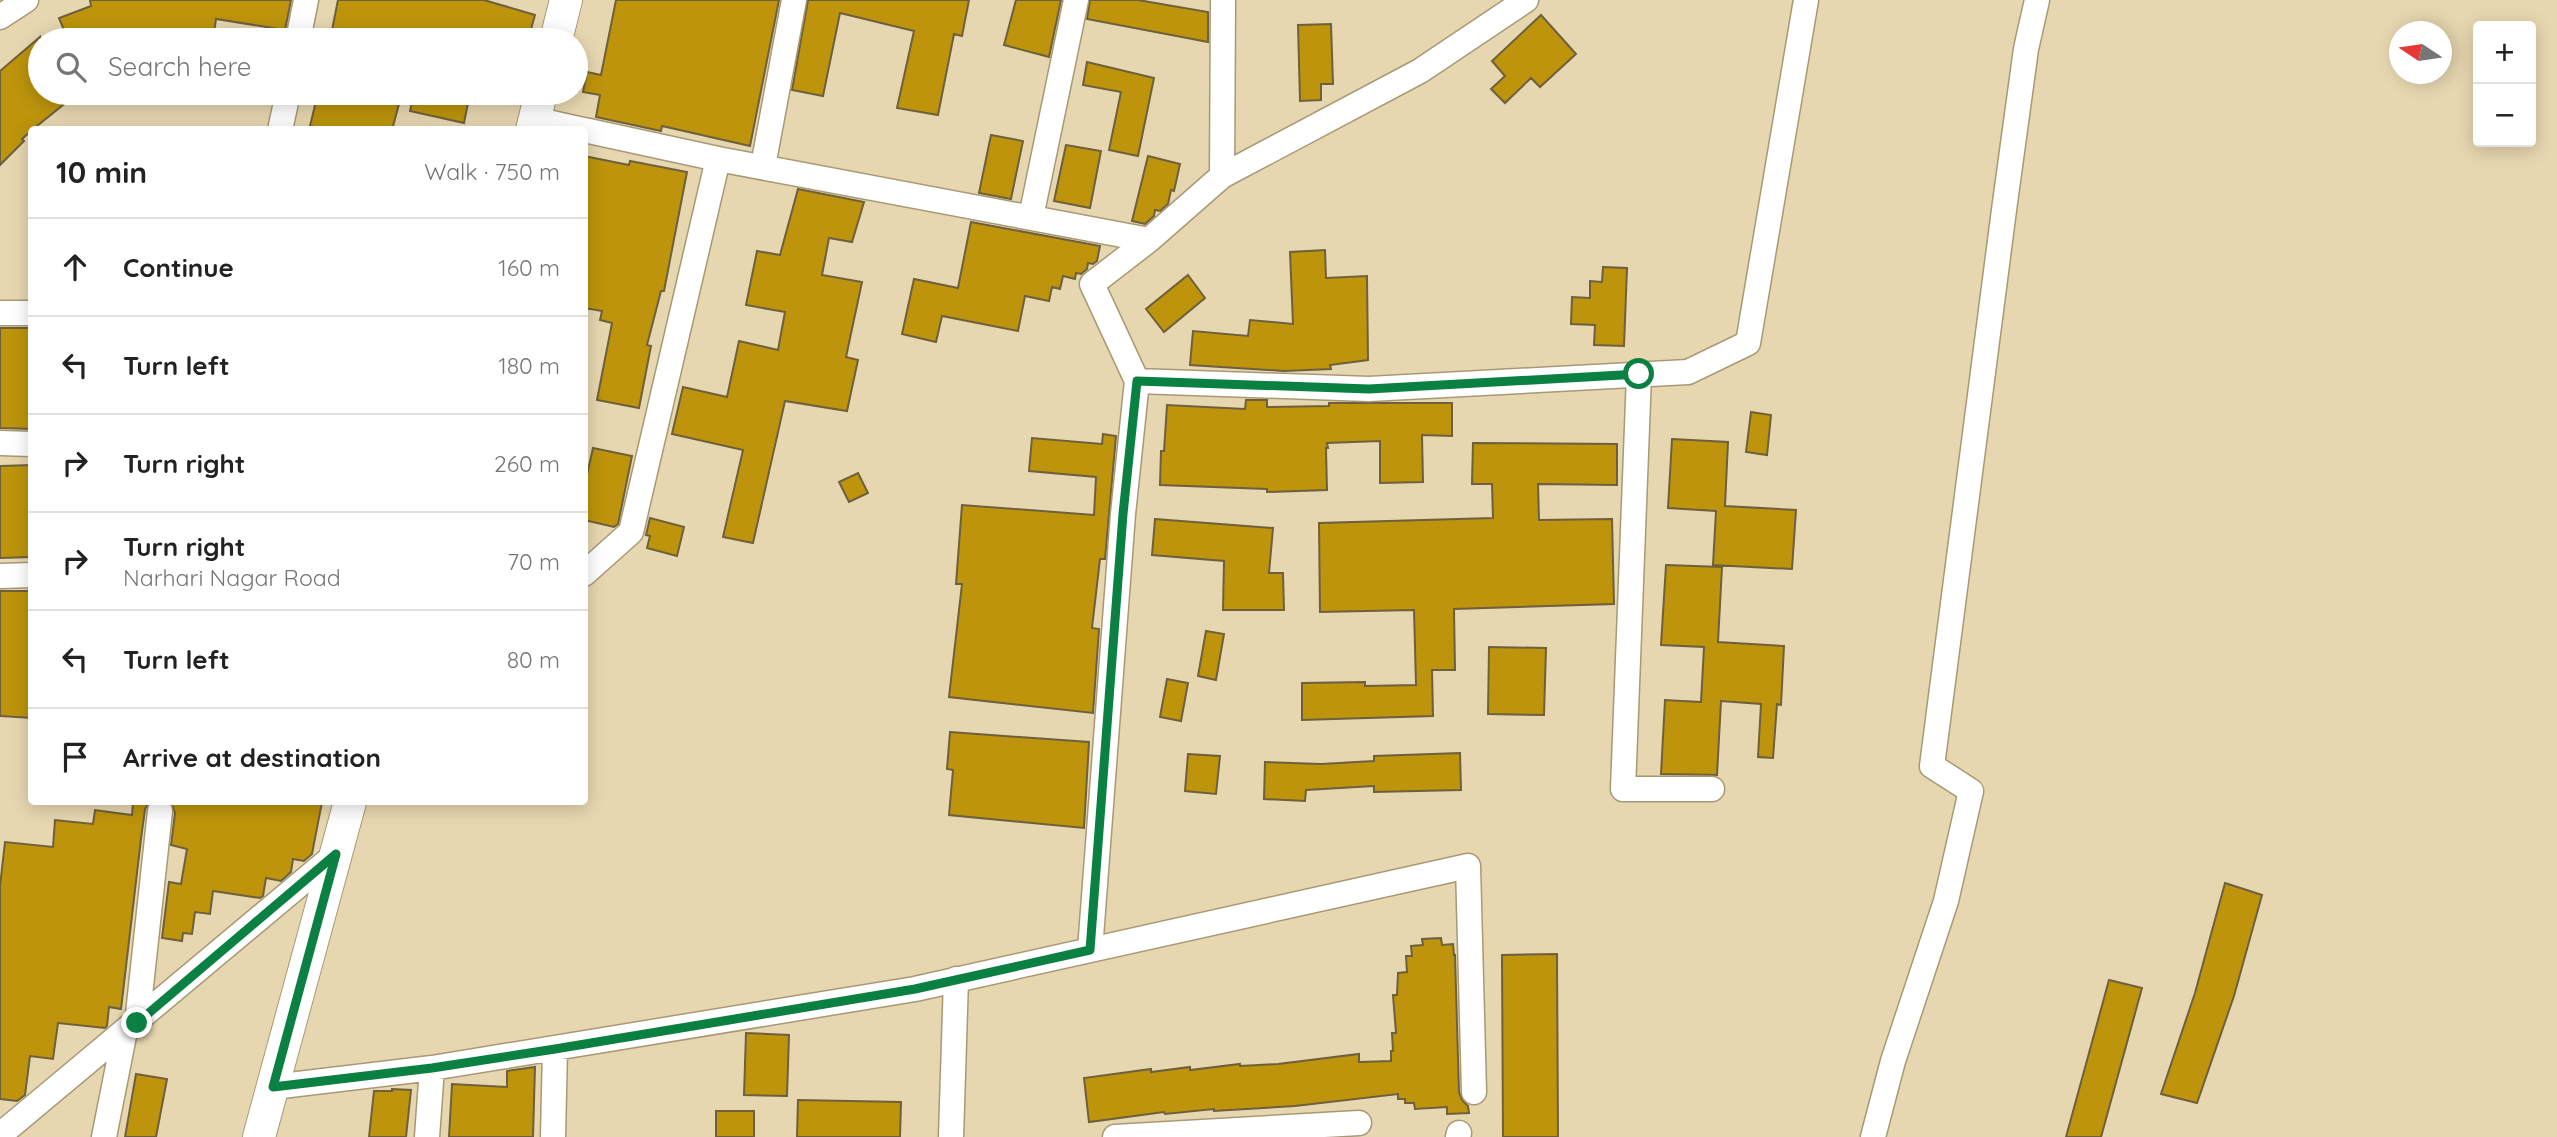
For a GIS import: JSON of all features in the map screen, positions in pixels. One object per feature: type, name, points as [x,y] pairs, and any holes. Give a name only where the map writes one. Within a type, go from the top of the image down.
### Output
[{"type":"street","points":[[0,16],[26,0]]},
{"type":"street","points":[[300,28],[306,0]]},
{"type":"street","points":[[558,28],[566,0]]},
{"type":"street","points":[[762,166],[794,0]]},
{"type":"street","points":[[1031,217],[1076,0]]},
{"type":"street","points":[[1222,176],[1223,0]]},
{"type":"street","points":[[1090,950],[1123,514],[1137,381],[1092,284],[1149,240],[1222,176],[1420,71],[1526,0]]},
{"type":"street","points":[[1137,381],[1369,389],[1688,372],[1748,343],[1806,0]]},
{"type":"street","points":[[1873,1137],[1893,1061],[1946,901],[1971,791],[1932,766],[2026,49],[2037,0]]},
{"type":"street","points":[[282,126],[286,105]]},
{"type":"street","points":[[536,114],[572,126]]},
{"type":"street","points":[[588,131],[718,159],[1149,240]]},
{"type":"street","points":[[588,570],[631,532],[718,159]]},
{"type":"street","points":[[0,313],[28,313]]},
{"type":"street","points":[[1639,374],[1623,789],[1712,789]]},
{"type":"street","points":[[0,443],[28,444]]},
{"type":"street","points":[[0,576],[28,575]]},
{"type":"street","points":[[259,1137],[349,805]]},
{"type":"street","points":[[104,1137],[131,1027],[160,811]]},
{"type":"street","points":[[0,1135],[336,854]]},
{"type":"street","points":[[273,1087],[432,1068],[915,989],[1468,866],[1474,1093]]},
{"type":"street","points":[[951,1137],[956,979]]},
{"type":"street","points":[[553,1137],[555,1049]]},
{"type":"street","points":[[426,1137],[432,1068]]},
{"type":"street","points":[[1115,1137],[1359,1123]]},
{"type":"building","points":[[90,0],[291,0],[285,28],[216,19],[215,28],[63,28],[59,18],[91,6]]},
{"type":"building","points":[[338,0],[484,0],[535,15],[531,28],[332,28]]},
{"type":"building","points":[[616,0],[779,0],[750,146],[662,126],[661,131],[596,117],[600,95],[588,93],[588,72],[601,75]]},
{"type":"building","points":[[808,0],[969,0],[962,36],[954,34],[938,115],[897,108],[914,31],[840,13],[823,96],[792,90]]},
{"type":"building","points":[[1016,0],[1061,0],[1049,57],[1004,45]]},
{"type":"building","points":[[1090,0],[1138,0],[1208,12],[1208,42],[1087,19]]},
{"type":"building","points":[[1541,15],[1576,54],[1540,87],[1531,78],[1505,103],[1491,89],[1505,76],[1492,61]]},
{"type":"building","points":[[1331,24],[1333,84],[1321,84],[1321,100],[1300,101],[1298,25]]},
{"type":"building","points":[[28,47],[28,105],[63,105],[37,126],[28,126],[28,134],[22,139],[24,141],[0,165],[0,71]]},
{"type":"building","points":[[1087,62],[1154,78],[1138,156],[1109,150],[1121,92],[1083,85]]},
{"type":"building","points":[[315,105],[399,105],[393,126],[310,126]]},
{"type":"building","points":[[411,105],[468,105],[464,123],[410,111]]},
{"type":"building","points":[[991,135],[1023,141],[1011,199],[979,193]]},
{"type":"building","points":[[1066,145],[1101,151],[1090,208],[1054,201]]},
{"type":"building","points":[[1148,156],[1180,164],[1168,204],[1160,211],[1155,210],[1154,216],[1145,224],[1132,221]]},
{"type":"building","points":[[588,157],[629,165],[630,161],[687,172],[664,291],[661,291],[647,345],[651,346],[639,408],[597,400],[612,323],[600,320],[602,311],[588,309]]},
{"type":"building","points":[[798,189],[864,202],[852,242],[829,238],[822,275],[862,282],[846,357],[858,360],[847,411],[785,401],[753,543],[723,537],[743,450],[672,434],[683,387],[727,397],[739,341],[778,350],[785,312],[746,305],[757,251],[780,255]]},
{"type":"building","points":[[971,222],[1100,246],[1097,261],[1088,263],[1087,269],[1081,274],[1076,273],[1075,279],[1063,276],[1060,289],[1052,287],[1049,301],[1025,296],[1018,331],[942,316],[936,342],[902,334],[914,279],[958,288]]},
{"type":"building","points":[[1325,250],[1326,278],[1367,276],[1368,360],[1330,365],[1331,369],[1284,371],[1190,365],[1193,331],[1248,336],[1250,320],[1293,324],[1290,252]]},
{"type":"building","points":[[1603,267],[1627,268],[1624,346],[1594,345],[1595,325],[1571,324],[1572,297],[1590,298],[1590,281],[1602,282]]},
{"type":"building","points":[[1188,275],[1205,298],[1164,332],[1146,309]]},
{"type":"building","points":[[0,328],[28,328],[28,429],[0,428]]},
{"type":"building","points":[[1246,400],[1267,400],[1267,407],[1329,406],[1329,403],[1452,403],[1452,436],[1422,435],[1423,482],[1380,483],[1380,441],[1327,443],[1327,490],[1267,492],[1267,489],[1160,485],[1167,405],[1245,409]]},
{"type":"building","points":[[1751,412],[1771,415],[1767,455],[1746,452]]},
{"type":"building","points":[[1103,434],[1116,436],[1105,559],[1100,559],[1092,628],[1099,629],[1093,713],[949,697],[962,584],[956,584],[962,505],[1094,515],[1096,477],[1029,471],[1032,438],[1102,444]]},
{"type":"building","points":[[1672,439],[1728,442],[1725,506],[1796,510],[1792,569],[1713,565],[1716,511],[1668,508]]},
{"type":"building","points":[[1473,443],[1617,444],[1617,485],[1538,484],[1539,520],[1612,519],[1614,604],[1454,609],[1455,670],[1432,670],[1433,716],[1302,720],[1302,683],[1365,682],[1365,686],[1416,685],[1414,610],[1320,612],[1319,523],[1493,518],[1492,484],[1472,484]]},
{"type":"building","points":[[593,448],[632,456],[618,524],[614,527],[588,521],[588,470]]},
{"type":"building","points":[[28,465],[28,557],[0,558],[0,466]]},
{"type":"building","points":[[858,473],[868,493],[849,502],[839,482]]},
{"type":"building","points":[[650,518],[684,527],[677,556],[647,548],[650,536],[646,535]]},
{"type":"building","points":[[1155,519],[1273,528],[1269,573],[1283,573],[1284,610],[1223,610],[1224,561],[1152,555]]},
{"type":"building","points":[[1666,565],[1722,567],[1718,642],[1784,646],[1781,705],[1777,704],[1773,758],[1758,757],[1761,704],[1721,701],[1717,775],[1661,774],[1665,700],[1701,702],[1704,647],[1661,645]]},
{"type":"building","points":[[0,591],[28,591],[28,718],[0,716]]},
{"type":"building","points":[[1206,631],[1224,634],[1216,680],[1198,676]]},
{"type":"building","points":[[1489,647],[1546,648],[1544,715],[1488,714]]},
{"type":"building","points":[[1167,679],[1188,683],[1181,721],[1160,717]]},
{"type":"building","points":[[950,732],[1089,742],[1084,828],[949,815],[953,770],[947,769]]},
{"type":"building","points":[[1460,753],[1461,790],[1374,792],[1374,786],[1306,790],[1305,801],[1264,799],[1265,762],[1321,764],[1374,761],[1374,756]]},
{"type":"building","points":[[1188,754],[1220,756],[1216,794],[1185,791]]},
{"type":"building","points":[[133,805],[147,805],[121,1009],[109,1007],[105,1028],[58,1023],[53,1059],[30,1056],[25,1095],[17,1101],[0,1099],[0,886],[5,842],[53,847],[55,820],[93,824],[95,810],[132,815]]},
{"type":"building","points":[[172,805],[321,805],[312,854],[304,861],[293,859],[291,872],[281,881],[266,878],[263,896],[260,898],[213,891],[210,914],[195,912],[192,934],[183,933],[182,941],[162,938],[169,882],[181,884],[187,849],[171,845],[175,813]]},
{"type":"building","points":[[2225,883],[2262,895],[2234,996],[2197,1103],[2161,1094],[2195,993]]},
{"type":"building","points":[[1441,938],[1442,945],[1453,944],[1455,955],[1459,1092],[1468,1106],[1469,1113],[1447,1114],[1447,1107],[1415,1109],[1414,1103],[1405,1103],[1405,1099],[1398,1099],[1398,1094],[1295,1106],[1164,1112],[1089,1122],[1084,1078],[1151,1069],[1151,1072],[1190,1067],[1190,1070],[1240,1064],[1278,1064],[1359,1054],[1359,1062],[1391,1061],[1392,1033],[1396,1033],[1393,995],[1397,995],[1398,973],[1407,972],[1406,956],[1412,956],[1411,946],[1423,945],[1422,939]]},
{"type":"building","points":[[1557,954],[1558,1137],[1503,1137],[1502,955]]},
{"type":"building","points":[[2109,980],[2142,988],[2101,1137],[2066,1137]]},
{"type":"building","points":[[746,1033],[789,1035],[787,1096],[744,1095]]},
{"type":"building","points":[[535,1067],[533,1137],[449,1137],[452,1084],[507,1087],[507,1071]]},
{"type":"building","points":[[136,1074],[167,1079],[156,1137],[125,1137]]},
{"type":"building","points":[[411,1090],[406,1137],[369,1137],[374,1091]]},
{"type":"building","points":[[798,1100],[901,1102],[900,1137],[797,1137]]},
{"type":"building","points":[[716,1111],[754,1111],[754,1137],[716,1137]]},
{"type":"route","points":[[137,1023],[336,854],[273,1087],[432,1068],[915,989],[1090,950],[1123,514],[1137,381],[1369,389],[1639,374]]}]
